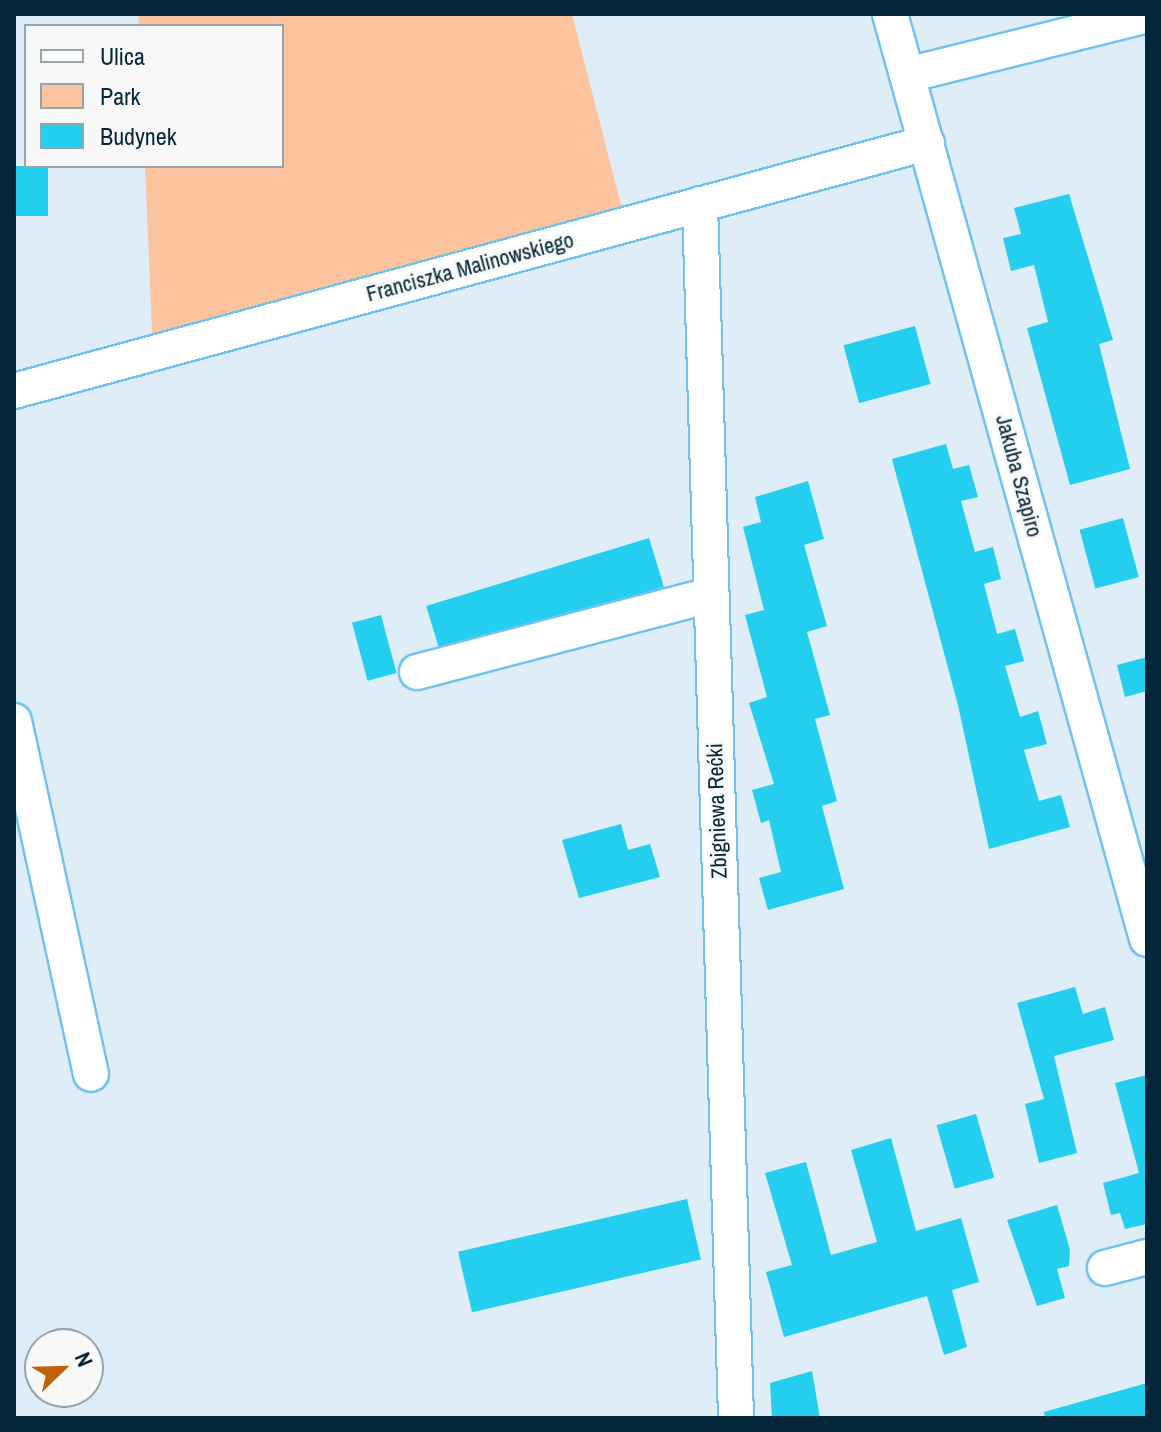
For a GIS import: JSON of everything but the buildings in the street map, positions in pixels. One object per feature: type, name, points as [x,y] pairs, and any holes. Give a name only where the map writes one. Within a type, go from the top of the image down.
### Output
[{"type":"street","name":"Jakuba Szapiro","points":[[890,14],[1147,939]]},
{"type":"street","points":[[907,75],[1147,15]]},
{"type":"street","name":"Franciszka Malinowskiego","points":[[14,391],[927,143]]},
{"type":"street","name":"Zbigniewa Rećki","points":[[700,204],[736,1418]]},
{"type":"street","points":[[417,672],[711,595]]},
{"type":"street","points":[[14,721],[91,1074]]},
{"type":"street","points":[[1105,1268],[1147,1257]]},
{"type":"green space","points":[[138,14],[572,14],[626,224],[153,353],[145,168],[284,168],[284,24],[139,24]]}]
